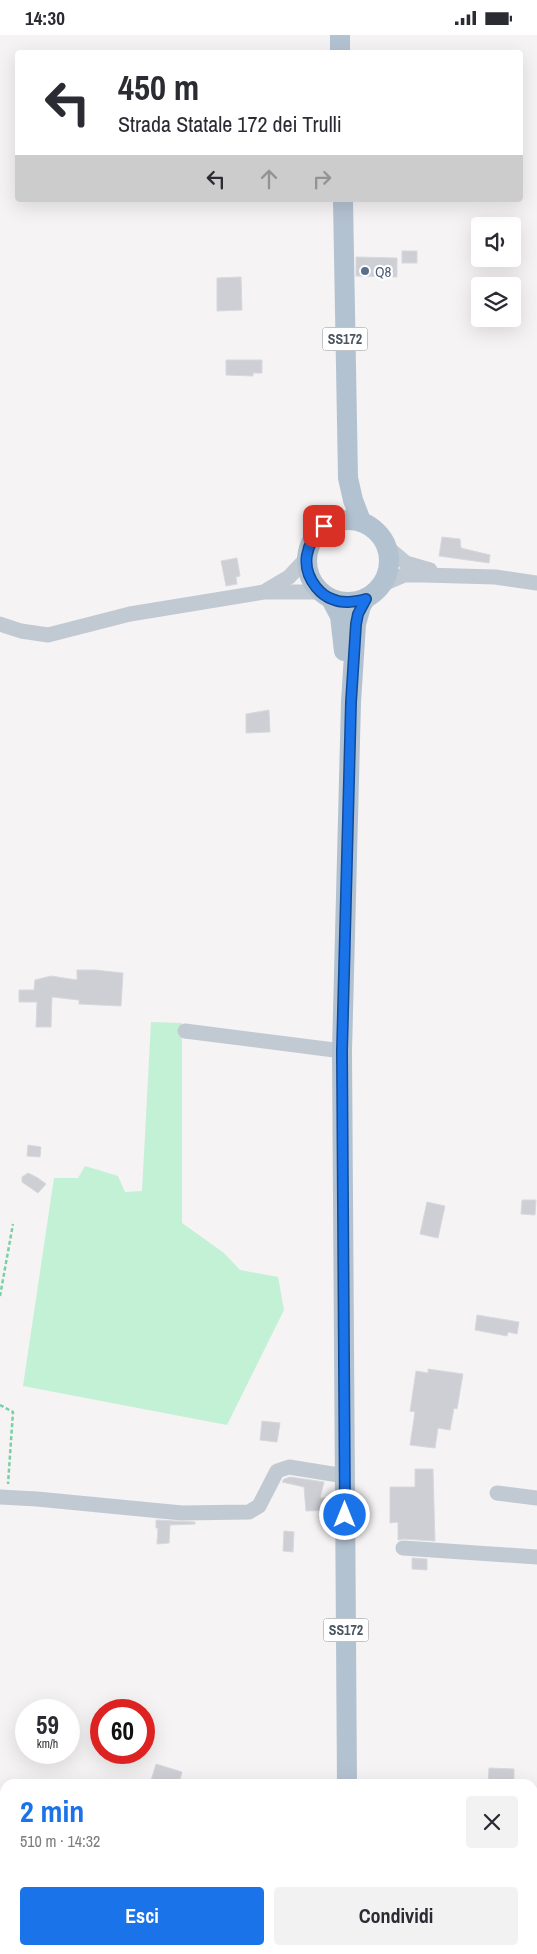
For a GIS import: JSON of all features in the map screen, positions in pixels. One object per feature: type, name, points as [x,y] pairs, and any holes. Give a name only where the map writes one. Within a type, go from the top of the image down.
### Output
[{"type":"main road","points":[[340,35],[340,50]]},
{"type":"main road","name":"SS172","points":[[343,202],[348,478]]},
{"type":"main road","points":[[348,478],[353,500],[361,521]]},
{"type":"main road","points":[[334,522],[340,511],[348,478]]},
{"type":"main road","points":[[326,596],[344,602],[366,599],[383,584],[390,561],[388,548],[378,532],[361,521],[347,519],[334,522],[317,533],[311,541],[306,559],[311,581],[338,610],[351,702]]},
{"type":"main road","name":"SS172","points":[[347,1779],[342,1051],[351,702],[356,624],[358,614],[366,599]]},
{"type":"street","points":[[388,548],[406,563],[446,575]]},
{"type":"street","points":[[264,592],[289,577],[306,559]]},
{"type":"street","points":[[383,584],[404,575],[495,577],[537,583]]},
{"type":"street","points":[[0,624],[21,631],[48,635],[130,614],[264,592],[326,596]]},
{"type":"street","points":[[185,1031],[342,1051]]},
{"type":"street","points":[[3,1497],[182,1513],[249,1512],[259,1507],[278,1471],[290,1467],[345,1476]]},
{"type":"street","points":[[497,1493],[537,1499]]},
{"type":"street","points":[[402,1548],[537,1557]]},
{"type":"path","points":[[0,1296],[13,1224]]},
{"type":"path","points":[[0,1405],[14,1412],[3,1497]]},
{"type":"green space","points":[[151,1022],[182,1023],[182,1223],[224,1253],[240,1270],[278,1277],[284,1310],[227,1425],[23,1386],[54,1178],[78,1178],[85,1166],[118,1176],[125,1192],[142,1191]]},
{"type":"building","points":[[402,251],[417,251],[417,263],[402,263]]},
{"type":"building","points":[[356,257],[397,258],[397,277],[356,276]]},
{"type":"building","points":[[241,277],[242,310],[217,311],[217,278]]},
{"type":"building","points":[[226,360],[262,360],[262,373],[253,373],[253,376],[226,375]]},
{"type":"building","points":[[442,537],[460,539],[461,548],[490,555],[489,563],[439,556]]},
{"type":"building","points":[[237,558],[240,576],[236,577],[237,584],[226,586],[221,561]]},
{"type":"building","points":[[269,710],[270,732],[246,733],[246,714]]},
{"type":"building","points":[[77,970],[123,973],[121,1006],[79,1004],[79,1000],[52,997],[51,1027],[36,1027],[37,1002],[19,1002],[19,990],[34,990],[35,980],[51,976],[77,980]]},
{"type":"building","points":[[28,1145],[41,1147],[40,1157],[27,1156]]},
{"type":"building","points":[[28,1173],[46,1184],[38,1193],[22,1182],[22,1177]]},
{"type":"building","points":[[522,1200],[536,1200],[535,1215],[521,1214]]},
{"type":"building","points":[[427,1202],[445,1206],[438,1238],[420,1234]]},
{"type":"building","points":[[477,1315],[519,1322],[517,1334],[508,1332],[507,1336],[475,1330]]},
{"type":"building","points":[[428,1369],[463,1374],[457,1409],[454,1408],[450,1430],[438,1428],[435,1448],[410,1445],[415,1412],[410,1411],[416,1371],[428,1373]]},
{"type":"building","points":[[262,1421],[280,1423],[277,1442],[260,1440]]},
{"type":"building","points":[[415,1469],[433,1469],[435,1541],[398,1540],[398,1522],[390,1523],[390,1487],[415,1487]]},
{"type":"building","points":[[290,1477],[324,1482],[320,1498],[333,1498],[333,1510],[306,1511],[304,1487],[282,1482]]},
{"type":"building","points":[[156,1520],[195,1522],[195,1524],[170,1525],[169,1543],[157,1544],[158,1528],[156,1528]]},
{"type":"building","points":[[284,1531],[294,1532],[293,1552],[283,1551]]},
{"type":"building","points":[[412,1558],[427,1559],[427,1570],[412,1569]]},
{"type":"building","points":[[156,1764],[182,1772],[180,1779],[152,1779]]},
{"type":"building","points":[[489,1768],[514,1769],[514,1779],[488,1779]]},
{"type":"place","name":"Q8","points":[[365,271]]},
{"type":"route","points":[[324,526],[311,541],[307,551],[307,571],[311,581],[320,592],[331,599],[353,602],[366,599],[358,614],[354,639],[342,1051],[345,1515]]}]
